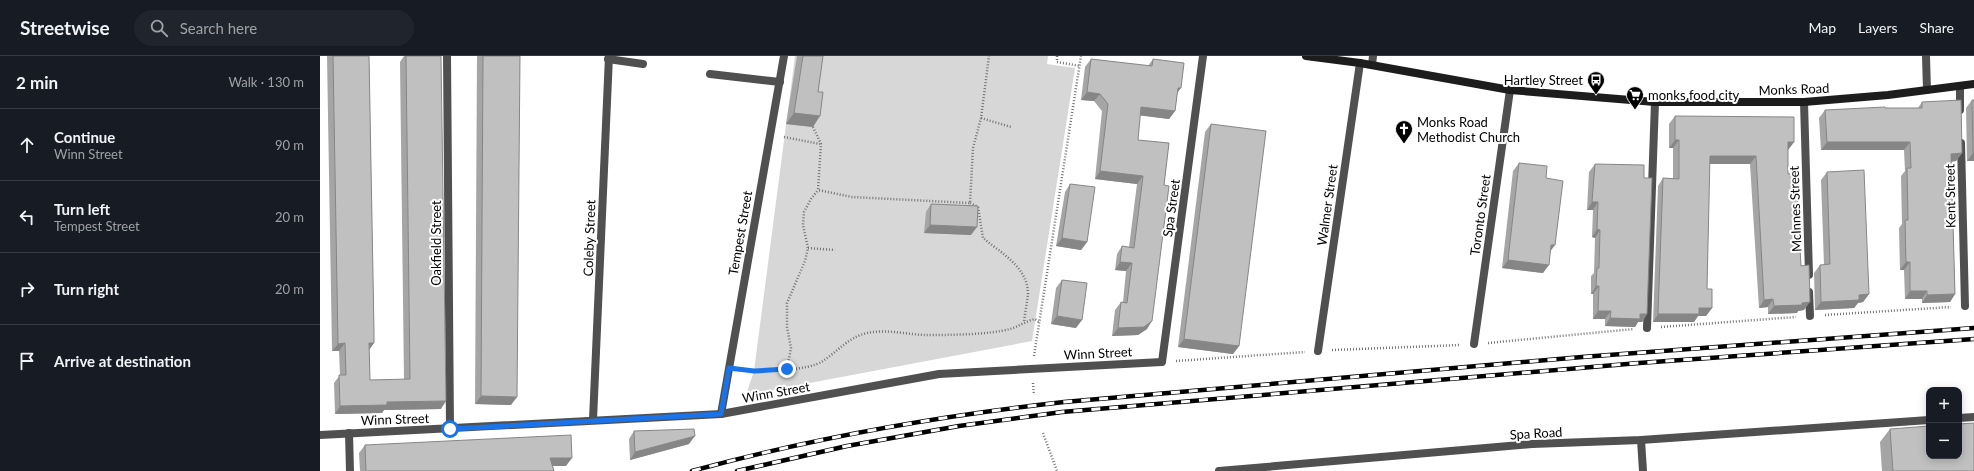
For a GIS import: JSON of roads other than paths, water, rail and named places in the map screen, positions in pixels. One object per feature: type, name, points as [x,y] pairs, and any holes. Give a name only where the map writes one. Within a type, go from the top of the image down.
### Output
[{"type":"main road","name":"Monks Road","points":[[1306,56],[1360,63],[1510,90],[1655,102],[1804,102],[1888,95],[1974,84]]},
{"type":"street","name":"Oakfield Street","points":[[447,56],[450,429]]},
{"type":"street","name":"Tempest Street","points":[[721,414],[784,56]]},
{"type":"street","name":"Spa Street","points":[[1162,362],[1203,56]]},
{"type":"street","points":[[1372,65],[1373,56]]},
{"type":"street","points":[[1926,56],[1927,90]]},
{"type":"street","points":[[608,57],[643,64]]},
{"type":"street","name":"Coleby Street","points":[[593,420],[608,57]]},
{"type":"street","name":"Walmer Street","points":[[1318,351],[1360,63]]},
{"type":"street","points":[[710,74],[780,82]]},
{"type":"street","points":[[1960,86],[1960,117]]},
{"type":"street","name":"Toronto Street","points":[[1474,344],[1510,90]]},
{"type":"street","points":[[1647,328],[1655,102]]},
{"type":"street","name":"McInnes Street","points":[[1804,102],[1810,316]]},
{"type":"street","name":"Kent Street","points":[[1961,133],[1965,306]]},
{"type":"street","name":"Winn Street","points":[[320,435],[721,414],[939,374],[1162,362]]},
{"type":"street","points":[[1962,418],[1974,417]]},
{"type":"street","name":"Spa Road","points":[[1219,471],[1532,444],[1641,440],[1926,420]]},
{"type":"street","points":[[349,433],[350,471]]},
{"type":"street","points":[[1641,440],[1642,471]]},
{"type":"railway","points":[[692,471],[784,448],[876,429],[970,414],[1064,402],[1582,357],[1974,328]]},
{"type":"railway","points":[[737,471],[847,446],[959,426],[1062,412],[1639,363],[1974,339]]},
{"type":"place","name":"Hartley Street","points":[[1596,95]]},
{"type":"place","name":"monks food city","points":[[1635,110]]},
{"type":"place","name":"Monks Road Methodist Church","points":[[1404,144]]}]
